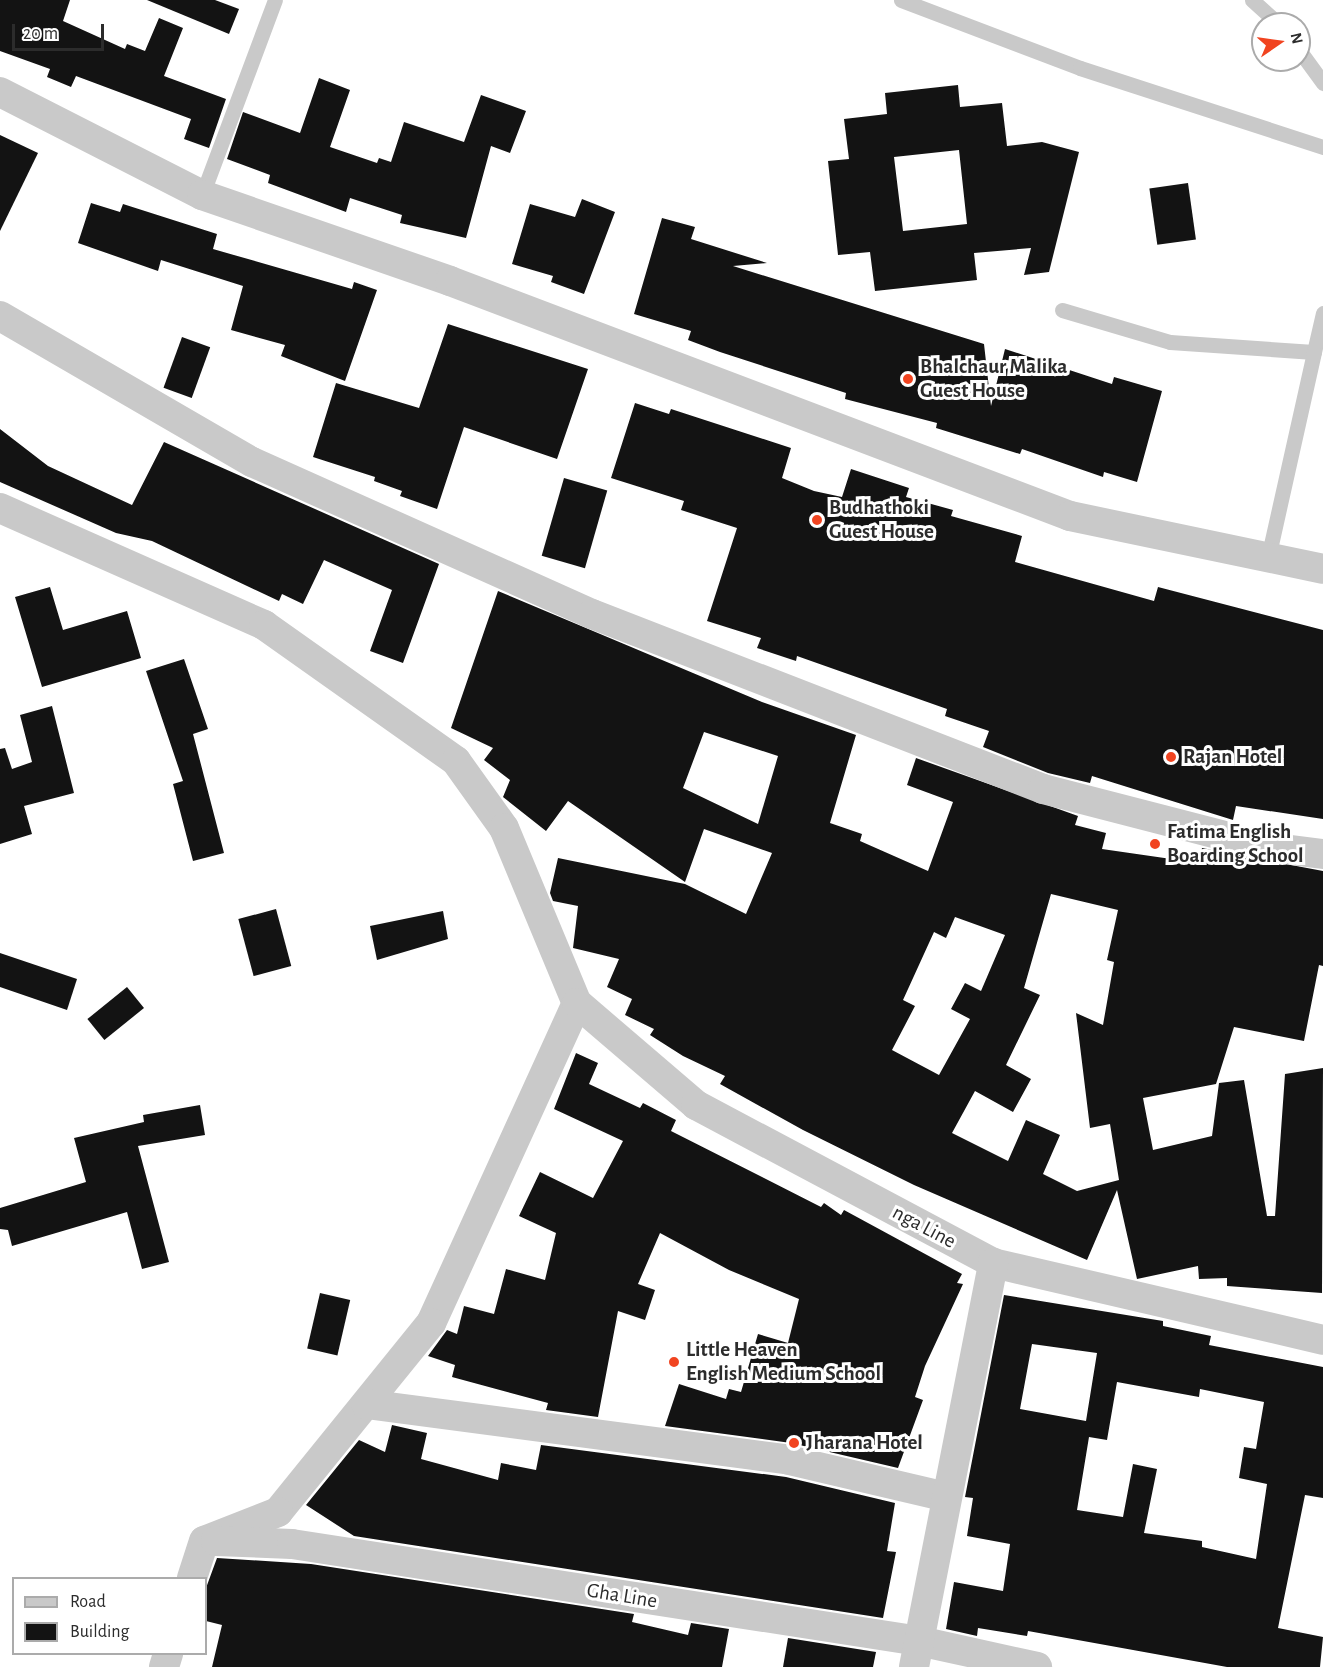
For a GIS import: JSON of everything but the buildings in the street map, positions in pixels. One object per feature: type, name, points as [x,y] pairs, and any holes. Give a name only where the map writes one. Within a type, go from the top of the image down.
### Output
[{"type":"street","points":[[0,92],[202,195],[450,281],[1070,516],[1323,569]]},
{"type":"street","points":[[0,316],[252,462],[592,614],[1043,789],[1268,847],[1323,854]]},
{"type":"street","points":[[0,508],[264,626],[456,762],[504,828],[577,1003],[431,1323],[278,1512],[204,1541],[192,1577]]},
{"type":"street","name":"nga Line","points":[[577,1003],[696,1105],[993,1263],[1323,1340]]},
{"type":"street","points":[[917,1654],[993,1263]]},
{"type":"street","points":[[366,1404],[789,1460],[947,1497]]},
{"type":"street","name":"Gha Line","points":[[204,1541],[292,1544],[917,1654],[1037,1667]]},
{"type":"lane","points":[[202,195],[275,0]]},
{"type":"lane","points":[[901,0],[1080,68],[1323,147]]},
{"type":"lane","points":[[1252,0],[1266,12]]},
{"type":"lane","points":[[1311,66],[1323,83]]},
{"type":"lane","points":[[1062,310],[1170,342],[1314,352]]},
{"type":"lane","points":[[1268,558],[1323,313]]},
{"type":"place","name":"Bhalchaur Malika Guest House","points":[[908,379]]},
{"type":"place","name":"Budhathoki Guest House","points":[[817,520]]},
{"type":"place","name":"Rajan Hotel","points":[[1171,757]]},
{"type":"place","name":"Fatima English Boarding School","points":[[1155,844]]},
{"type":"place","name":"Little Heaven English Medium School","points":[[674,1362]]},
{"type":"place","name":"Jharana Hotel","points":[[794,1443]]}]
